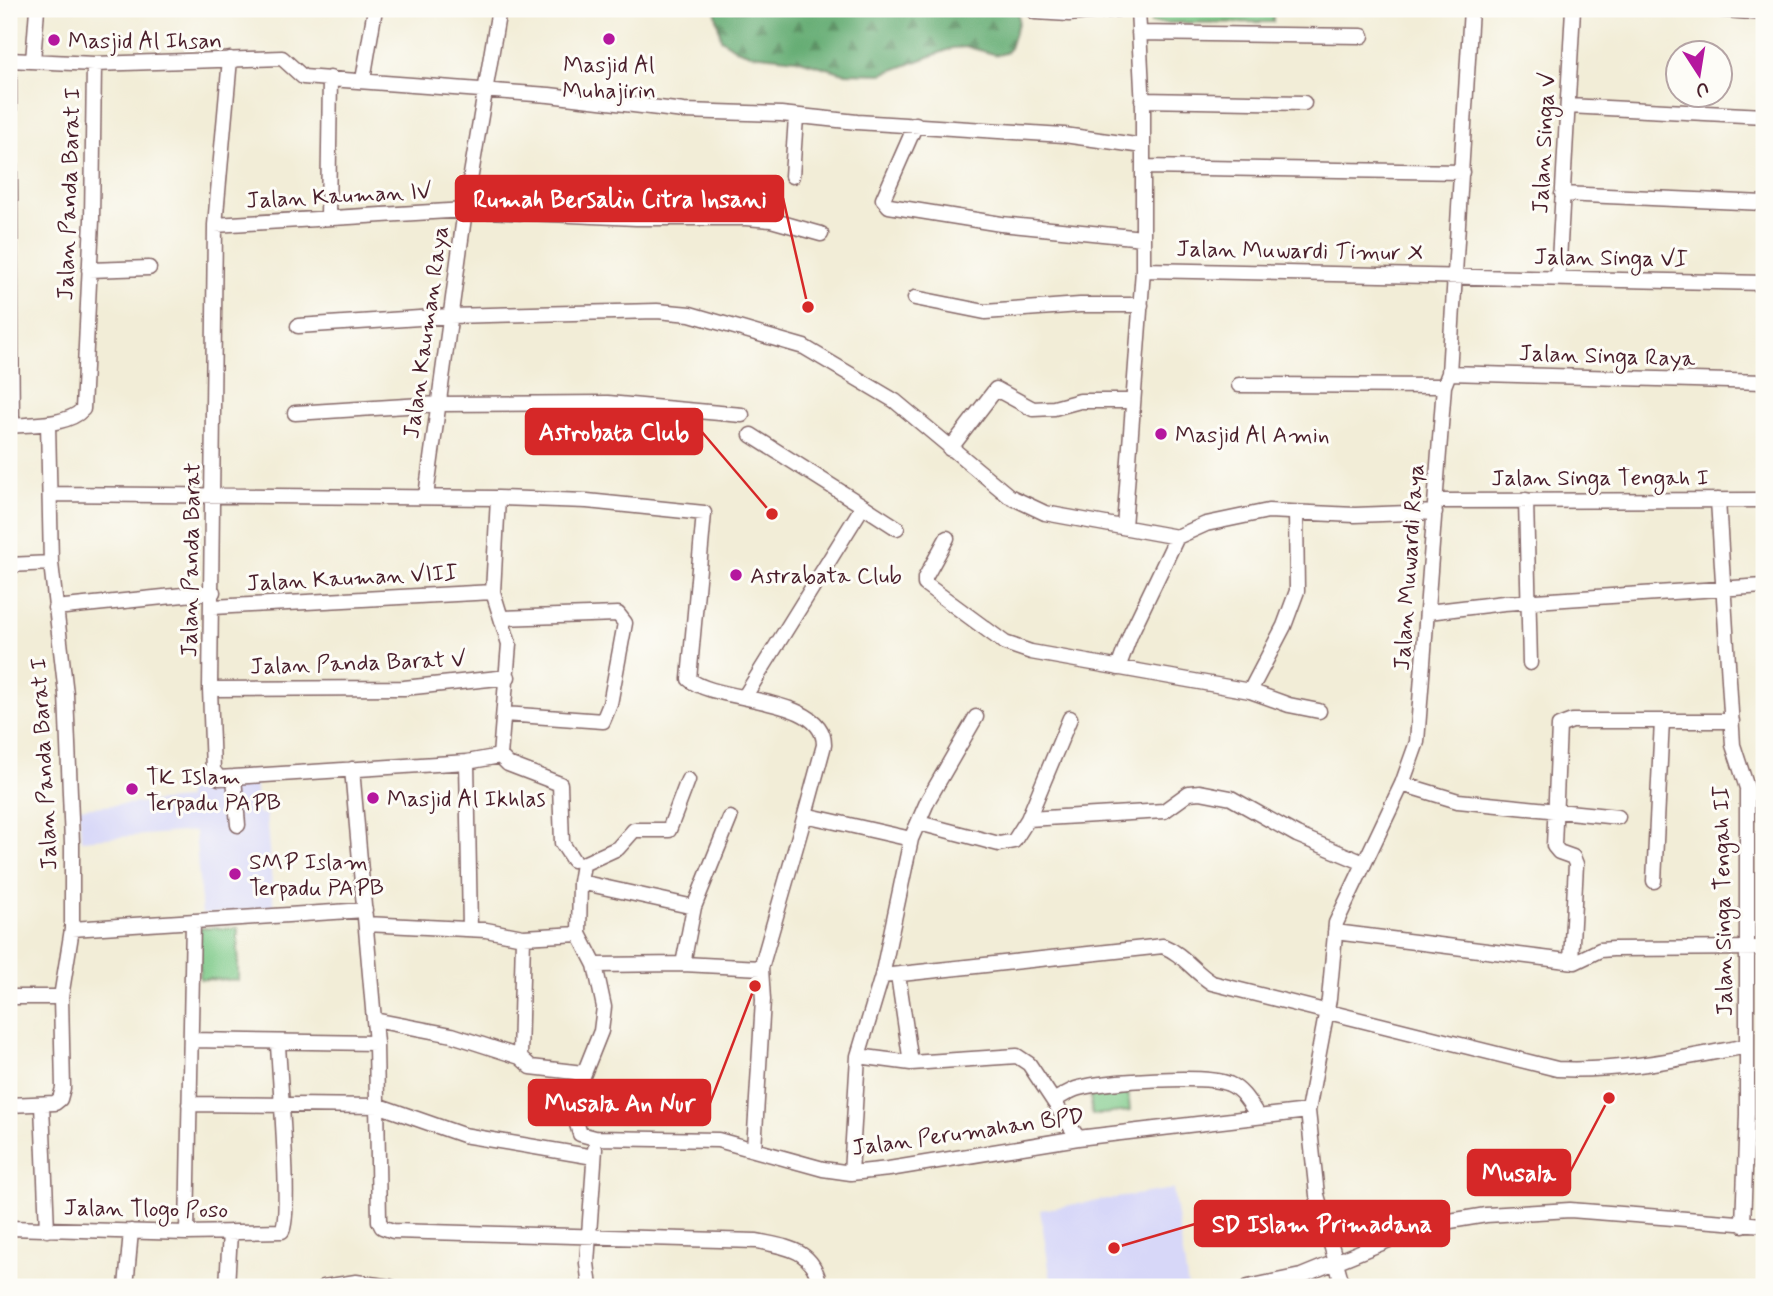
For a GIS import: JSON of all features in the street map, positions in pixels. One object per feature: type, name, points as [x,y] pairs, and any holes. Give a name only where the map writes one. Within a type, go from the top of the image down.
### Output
[{"type":"street","points":[[33,61],[37,9]]},
{"type":"street","points":[[363,80],[375,9]]},
{"type":"street","name":"Jalan Kauman Raya","points":[[426,496],[465,210],[499,9]]},
{"type":"street","points":[[1031,9],[1035,12],[1069,13],[1118,9]]},
{"type":"street","points":[[1124,527],[1143,270],[1143,146],[1138,9]]},
{"type":"street","name":"Jalan Muwardi Raya","points":[[1343,1287],[1317,1195],[1308,1111],[1326,1012],[1336,923],[1402,784],[1417,742],[1435,506],[1457,275],[1471,9]]},
{"type":"street","name":"Jalan Singa V","points":[[1558,279],[1573,9]]},
{"type":"street","points":[[1713,9],[1764,13]]},
{"type":"street","points":[[1139,33],[1362,36]]},
{"type":"street","points":[[9,60],[94,64],[282,58],[302,77],[550,95],[684,111],[1064,135],[1143,146]]},
{"type":"street","name":"Jalan Panda Barat","points":[[230,60],[215,225],[215,497],[210,689],[213,770],[219,778],[234,777]]},
{"type":"street","name":"Jalan Panda Barat I","points":[[42,1105],[57,1102],[63,1088],[61,996],[72,929],[66,694],[51,563],[52,494],[48,423],[78,414],[83,409],[94,64]]},
{"type":"street","points":[[9,76],[10,426],[48,423]]},
{"type":"street","points":[[328,217],[330,79]]},
{"type":"street","points":[[1142,100],[1304,103]]},
{"type":"street","points":[[1568,106],[1764,116]]},
{"type":"street","points":[[792,176],[796,117]]},
{"type":"street","points":[[916,124],[883,199],[888,206],[1014,226],[1143,238]]},
{"type":"street","points":[[1143,167],[1462,172]]},
{"type":"street","points":[[1562,194],[1764,203]]},
{"type":"street","name":"Jalan Kauman IV","points":[[215,225],[465,210],[636,218],[746,218],[771,220],[821,234]]},
{"type":"street","points":[[89,270],[149,268]]},
{"type":"street","name":"Jalan Muwardi Timur X","points":[[1143,270],[1457,275]]},
{"type":"street","name":"Jalan Singa VI","points":[[1457,275],[1764,283]]},
{"type":"street","points":[[915,298],[985,312],[1080,305],[1141,305]]},
{"type":"street","points":[[298,326],[450,316],[674,312],[804,347],[895,401],[1009,496],[1045,513],[1177,537],[1131,633],[1118,668]]},
{"type":"street","name":"Jalan Singa Raya","points":[[1239,385],[1446,379],[1764,382]]},
{"type":"street","points":[[950,449],[996,389],[1033,409],[1054,408],[1080,401],[1133,401]]},
{"type":"street","points":[[295,413],[438,404],[608,403],[742,415]]},
{"type":"street","points":[[751,435],[897,528]]},
{"type":"street","points":[[52,494],[215,497],[426,496],[587,500],[704,513],[688,676],[692,682],[807,717],[824,736],[805,815],[761,968],[763,1000],[754,1149]]},
{"type":"street","points":[[498,498],[493,592],[509,643],[500,756]]},
{"type":"street","points":[[1526,500],[1530,663]]},
{"type":"street","name":"Jalan Singa Tengah I","points":[[1177,537],[1227,519],[1268,511],[1296,513],[1526,500],[1764,500]]},
{"type":"street","name":"Jalan Singa Tengah II","points":[[1718,500],[1733,744],[1747,788],[1747,1046],[1742,1225]]},
{"type":"street","points":[[745,696],[863,506]]},
{"type":"street","points":[[1250,691],[1284,626],[1297,591],[1296,513]]},
{"type":"street","points":[[947,538],[925,578],[928,587],[1006,643],[1031,652],[1250,691],[1289,705],[1319,711]]},
{"type":"street","points":[[9,565],[51,563]]},
{"type":"street","points":[[1428,612],[1529,602],[1764,586]]},
{"type":"street","name":"Jalan Kauman VIII","points":[[55,608],[213,600],[493,592]]},
{"type":"street","points":[[501,618],[621,616],[625,624],[606,719],[600,722],[504,714]]},
{"type":"street","name":"Jalan Panda Barat V","points":[[210,689],[404,688],[508,677]]},
{"type":"street","points":[[851,1173],[858,1056],[882,976],[911,839],[933,789],[976,717]]},
{"type":"street","points":[[919,823],[1007,845],[1018,837],[1028,819],[1070,719]]},
{"type":"street","points":[[1654,881],[1662,721]]},
{"type":"street","points":[[1571,961],[1576,864],[1573,857],[1555,850],[1559,726],[1572,722],[1732,721]]},
{"type":"street","points":[[239,825],[234,777],[467,762],[500,756]]},
{"type":"street","points":[[500,756],[508,764],[560,784],[562,843],[573,860]]},
{"type":"street","points":[[467,762],[470,929]]},
{"type":"street","points":[[352,769],[380,1106],[379,1221],[386,1229],[757,1241],[794,1249],[818,1271],[820,1287]]},
{"type":"street","points":[[590,1287],[587,1263],[590,1235],[589,1156],[595,1138],[580,1134],[575,1118],[583,1073],[601,1031],[604,1007],[595,965],[579,934],[583,864],[618,848],[634,830],[669,830],[688,780]]},
{"type":"street","points":[[1402,784],[1458,801],[1618,817]]},
{"type":"street","points":[[1028,819],[1164,811],[1189,793],[1200,792],[1231,798],[1297,835],[1364,863]]},
{"type":"street","points":[[805,815],[911,839]]},
{"type":"street","points":[[683,964],[694,907],[730,818]]},
{"type":"street","points":[[580,882],[694,907]]},
{"type":"street","points":[[72,929],[193,921],[365,917],[523,937],[579,934]]},
{"type":"street","points":[[187,1233],[193,921]]},
{"type":"street","points":[[1335,932],[1580,962],[1600,950],[1613,949],[1764,948]]},
{"type":"street","points":[[520,1057],[523,937]]},
{"type":"street","points":[[882,976],[1163,946],[1177,952],[1197,974],[1212,983],[1557,1069],[1598,1071],[1635,1067],[1747,1046]]},
{"type":"street","points":[[595,965],[683,964],[761,968]]},
{"type":"street","points":[[898,975],[911,1063]]},
{"type":"street","points":[[9,997],[61,996]]},
{"type":"street","points":[[374,1020],[452,1035],[520,1057],[531,1067],[583,1073]]},
{"type":"street","points":[[192,1040],[278,1044],[376,1044]]},
{"type":"street","points":[[278,1044],[281,1106]]},
{"type":"street","points":[[858,1056],[911,1063],[1017,1056],[1029,1064],[1078,1138]]},
{"type":"street","points":[[1055,1100],[1078,1088],[1170,1078],[1203,1080],[1227,1083],[1239,1090],[1258,1116]]},
{"type":"street","points":[[189,1104],[380,1106],[463,1135],[589,1156]]},
{"type":"street","points":[[9,1105],[42,1105],[47,1230]]},
{"type":"street","name":"Jalan Tlogo Poso","points":[[9,1228],[187,1233],[282,1231],[285,1198],[281,1106]]},
{"type":"street","name":"Jalan Perumahan BPD","points":[[595,1138],[718,1140],[823,1169],[851,1173],[1078,1138],[1308,1111]]},
{"type":"street","points":[[1248,1287],[1301,1276],[1426,1225],[1486,1216],[1570,1210],[1764,1225]]},
{"type":"street","points":[[126,1287],[131,1231]]},
{"type":"street","points":[[227,1287],[230,1232]]},
{"type":"street","points":[[324,1287],[356,1282],[391,1287]]},
{"type":"shaded area","name":"SMP Islam Terpadu PAPB","points":[[255,779],[258,814],[266,814],[274,908],[202,914],[195,831],[81,840],[79,808],[187,799],[186,784]]},
{"type":"shaded area","points":[[1173,1189],[1188,1287],[1052,1287],[1040,1210]]},
{"type":"green space","points":[[715,9],[1018,9],[1019,20],[1010,48],[1005,53],[997,55],[968,47],[953,48],[882,74],[844,73],[796,59],[751,54],[736,49],[721,39]]},
{"type":"green space","points":[[1151,9],[1273,9],[1273,22],[1151,23]]},
{"type":"green space","points":[[200,928],[238,928],[238,980],[200,979]]},
{"type":"green space","points":[[1128,1089],[1130,1111],[1092,1115],[1090,1093]]},
{"type":"place","name":"Masjid Al Muhajirin","points":[[609,39]]},
{"type":"place","name":"Masjid Al Ihsan","points":[[54,40]]},
{"type":"place","name":"Rumah Bersalin Citra Insani","points":[[808,307]]},
{"type":"place","name":"Masjid Al Amin","points":[[1161,434]]},
{"type":"place","name":"Astrobata Club","points":[[772,514]]},
{"type":"place","name":"Astrabata Club","points":[[736,575]]},
{"type":"place","name":"TK Islam Terpadu PAPB","points":[[132,789]]},
{"type":"place","name":"Masjid Al Ikhlas","points":[[373,798]]},
{"type":"place","name":"SMP Islam Terpadu PAPB","points":[[235,874]]},
{"type":"place","name":"Musala An Nur","points":[[755,986]]},
{"type":"place","name":"Musala","points":[[1609,1098]]},
{"type":"place","name":"SD Islam Primadana","points":[[1114,1248]]}]
